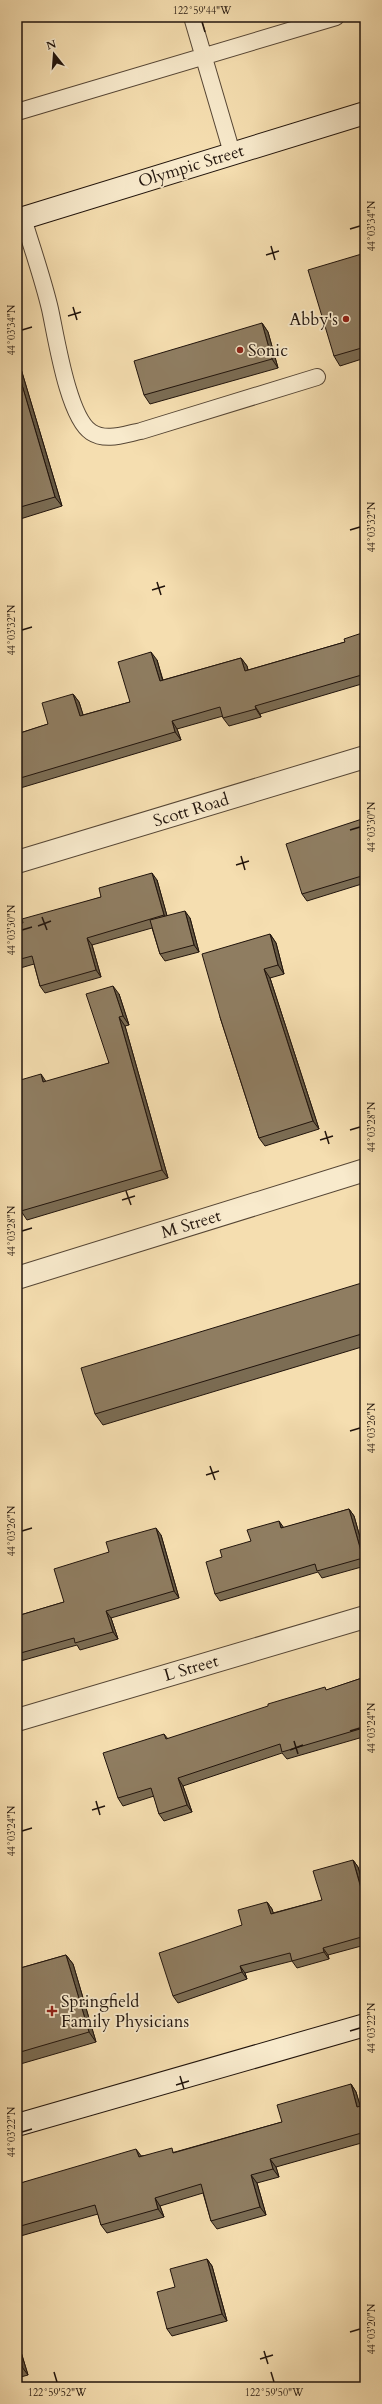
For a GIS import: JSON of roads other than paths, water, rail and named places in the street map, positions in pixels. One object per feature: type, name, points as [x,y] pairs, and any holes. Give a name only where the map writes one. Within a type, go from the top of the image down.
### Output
[{"type":"street","name":"Olympic Street","points":[[20,219],[365,113]]},
{"type":"street","name":"Scott Road","points":[[17,862],[365,757]]},
{"type":"street","name":"M Street","points":[[17,1278],[365,1170]]},
{"type":"street","name":"L Street","points":[[17,1720],[365,1617]]},
{"type":"street","points":[[17,2125],[365,2025]]},
{"type":"lane","points":[[192,17],[232,153]]},
{"type":"lane","points":[[17,112],[336,17]]},
{"type":"lane","points":[[20,219],[50,308],[56,342],[76,413],[91,432],[112,438],[141,431],[317,377]]},
{"type":"place","name":"Abby's","points":[[346,319]]},
{"type":"place","name":"Sonic","points":[[240,350]]},
{"type":"place","name":"Springfield Family Physicians","points":[[52,2011]]}]
